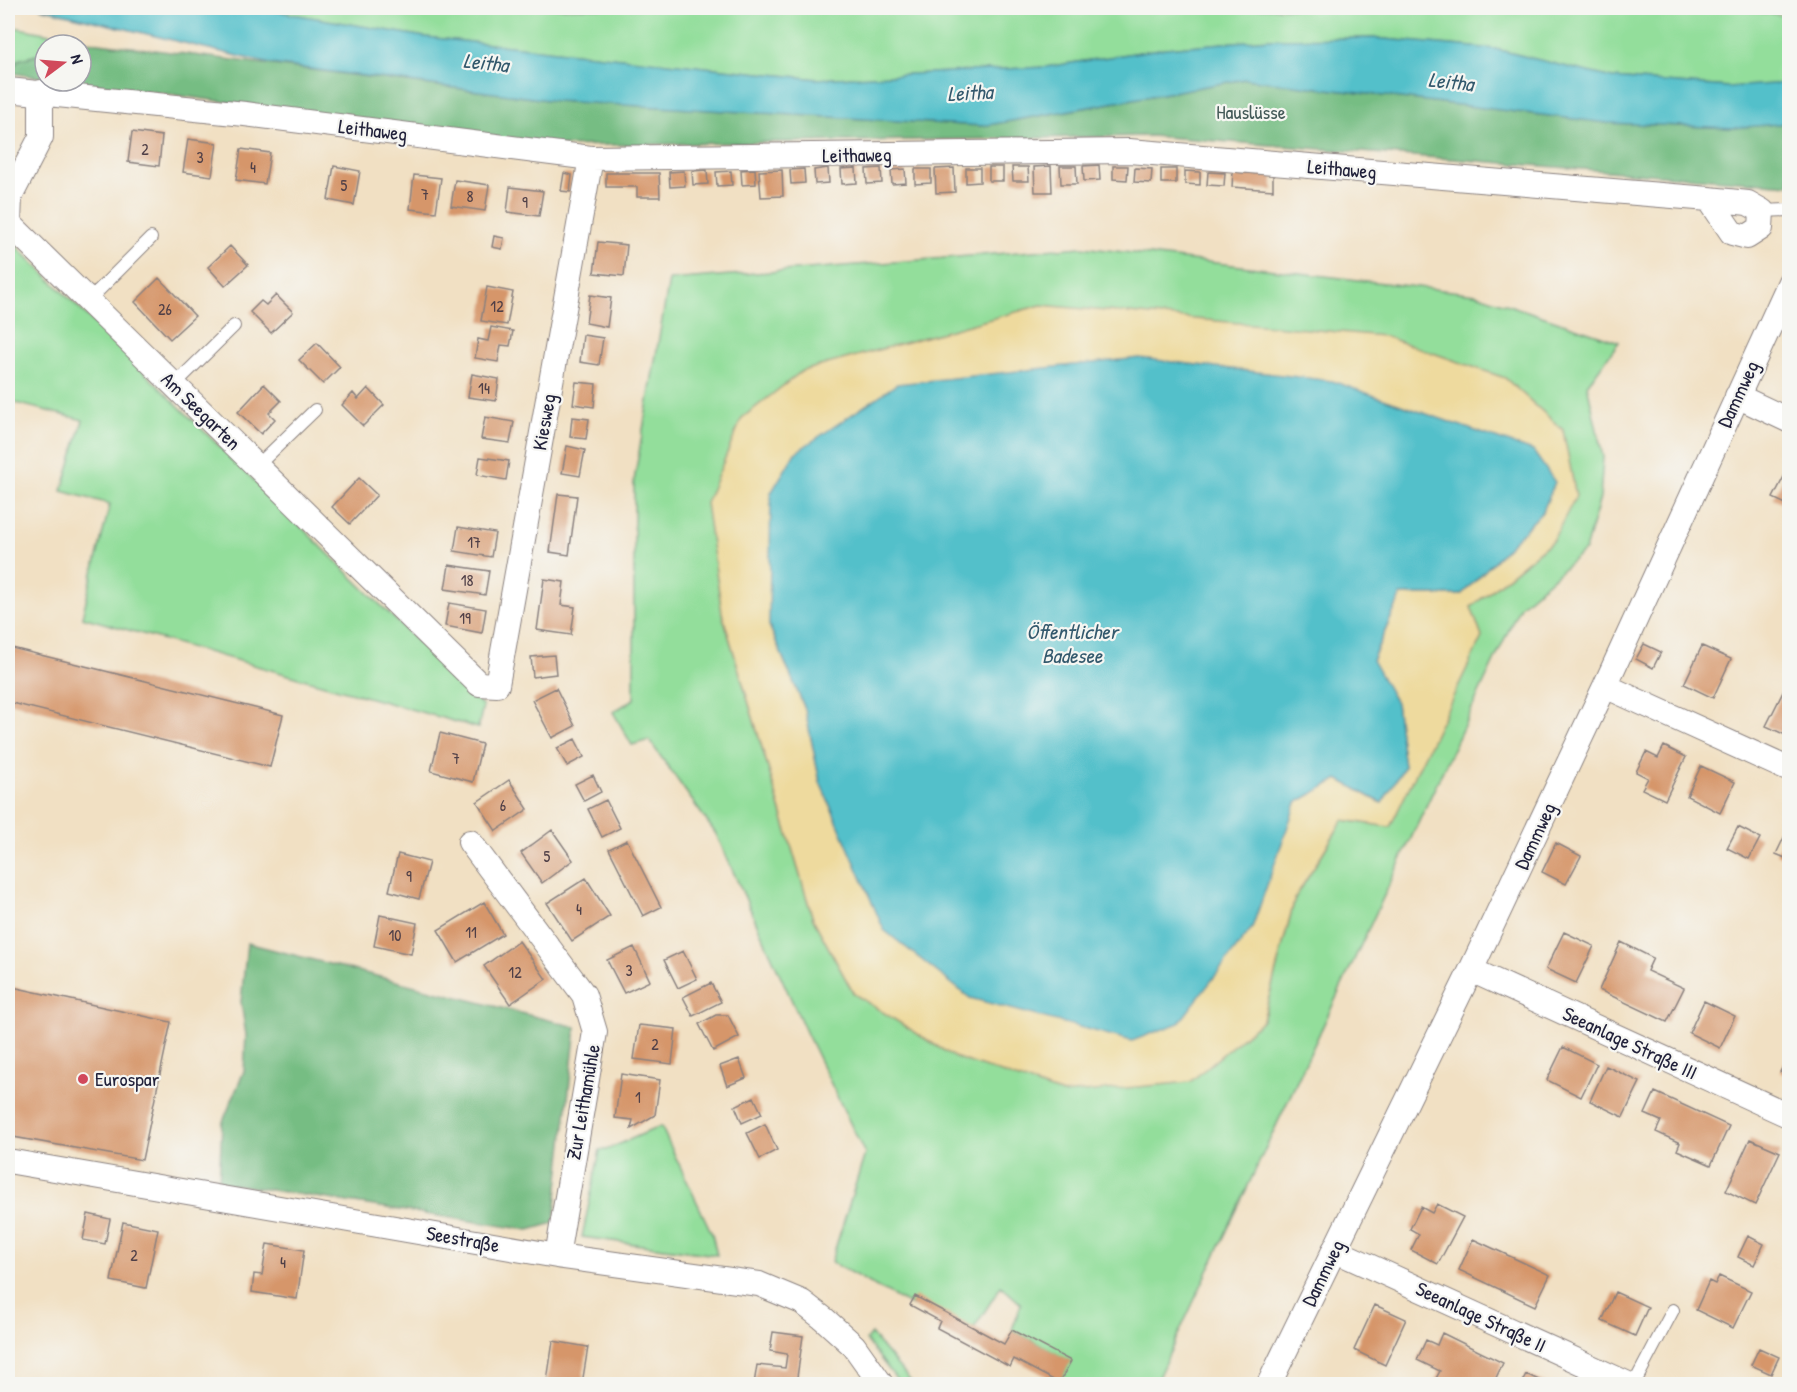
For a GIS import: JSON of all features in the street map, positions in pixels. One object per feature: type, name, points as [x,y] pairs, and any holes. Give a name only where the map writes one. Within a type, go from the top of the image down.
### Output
[{"type":"street","name":"Leithaweg","points":[[8,90],[33,92]]},
{"type":"street","name":"Am Seegarten","points":[[41,93],[41,136],[10,197],[9,223],[479,684],[497,685]]},
{"type":"street","name":"Leithaweg","points":[[50,93],[245,114],[591,159],[1129,151],[1709,199],[1748,203],[1762,211]]},
{"type":"street","name":"Kiesweg","points":[[497,685],[591,159]]},
{"type":"street","points":[[1709,199],[1732,233],[1747,237],[1761,228],[1762,211]]},
{"type":"street","name":"Dammweg","points":[[1269,1384],[1471,970],[1605,686],[1790,282]]},
{"type":"street","points":[[1737,396],[1790,421]]},
{"type":"street","points":[[1605,686],[1790,770]]},
{"type":"street","name":"Zur Leithamühle","points":[[470,842],[584,995],[595,1032],[557,1256]]},
{"type":"street","name":"Seeanlage Straße III","points":[[1471,970],[1790,1116]]},
{"type":"street","name":"Seestraße","points":[[8,1161],[557,1256],[759,1284],[802,1302],[824,1319],[854,1346],[881,1384]]},
{"type":"street","name":"Seeanlage Straße II","points":[[1334,1250],[1628,1384]]},
{"type":"lane","points":[[1762,211],[1790,210]]},
{"type":"lane","points":[[88,301],[151,238]]},
{"type":"lane","points":[[174,385],[234,326]]},
{"type":"lane","points":[[257,466],[315,410]]},
{"type":"lane","points":[[1634,1384],[1673,1310]]},
{"type":"green space","points":[[258,8],[1726,8],[1789,16],[1790,83],[1728,87],[1612,78],[1495,49],[1373,38],[1270,39],[1166,48],[1046,67],[817,79],[425,37]]},
{"type":"green space","points":[[8,26],[44,33],[33,33],[33,56],[18,60],[11,73],[8,73]]},
{"type":"green space","name":"Hauslüsse","points":[[93,42],[556,101],[983,126],[1245,79],[1607,123],[1734,128],[1789,112],[1789,185],[1151,136],[555,146],[93,84]]},
{"type":"green space","points":[[33,56],[33,76],[11,73],[18,60]]},
{"type":"green space","points":[[8,238],[483,706],[478,728],[82,617],[110,504],[62,491],[83,420],[8,401]]},
{"type":"green space","points":[[1082,247],[1476,294],[1619,342],[1587,385],[1603,457],[1600,498],[1585,550],[1520,606],[1155,1384],[1059,1383],[1070,1361],[1012,1330],[1021,1304],[1001,1286],[974,1328],[910,1305],[831,1262],[865,1154],[807,1034],[716,834],[649,740],[632,745],[613,712],[634,699],[634,481],[669,280]],"holes":[[[1384,336],[1563,430],[1553,540],[1471,607],[1390,827],[1343,820],[1295,898],[1263,1020],[1063,1094],[854,994],[813,919],[722,613],[802,371]]]},
{"type":"green space","points":[[247,943],[576,1027],[554,1223],[529,1230],[219,1182],[222,1124],[244,1071],[246,1035],[241,1002]]},
{"type":"green space","points":[[661,1126],[712,1234],[717,1255],[582,1237],[600,1150],[606,1150]]},
{"type":"green space","points":[[871,1334],[913,1384],[900,1384],[866,1340]]},
{"type":"sand","points":[[1041,305],[1384,336],[1505,378],[1563,430],[1576,496],[1553,540],[1471,607],[1482,637],[1390,827],[1343,820],[1295,898],[1263,1020],[1190,1082],[1063,1094],[954,1057],[854,994],[813,919],[722,613],[706,503],[742,418],[802,371]],"holes":[[[1543,511],[1461,595],[1401,595],[1372,661],[1396,703],[1404,767],[1381,803],[1338,779],[1296,803],[854,859],[820,782],[805,709],[769,625]]]},
{"type":"water","name":"Leitha","points":[[40,8],[258,8],[425,37],[817,79],[1046,67],[1166,48],[1270,39],[1373,38],[1495,49],[1612,78],[1728,87],[1789,83],[1789,123],[1734,128],[1607,123],[1245,79],[983,126],[556,101],[271,64]]},
{"type":"water","name":"Öffentlicher Badesee","points":[[1139,358],[1332,381],[1533,451],[1555,482],[1543,511],[1461,595],[1401,595],[1372,660],[1396,703],[1404,767],[1382,803],[1338,779],[1296,803],[1252,928],[1179,1023],[1132,1041],[970,998],[884,930],[820,782],[805,709],[769,625],[771,493],[795,453],[897,384]]},
{"type":"building","points":[[132,132],[162,136],[159,166],[128,162]]},
{"type":"building","points":[[188,139],[217,143],[212,176],[183,172]]},
{"type":"building","points":[[241,149],[270,153],[265,184],[236,180]]},
{"type":"building","points":[[1099,165],[1100,180],[1084,181],[1083,166]]},
{"type":"building","points":[[334,166],[360,171],[354,205],[328,200]]},
{"type":"building","points":[[1051,166],[1052,192],[1035,192],[1034,167]]},
{"type":"building","points":[[1060,166],[1076,166],[1077,184],[1061,184]]},
{"type":"building","points":[[1113,166],[1128,166],[1127,180],[1113,179]]},
{"type":"building","points":[[989,167],[1003,167],[1003,181],[989,181]]},
{"type":"building","points":[[1012,167],[1028,167],[1029,181],[1013,181]]},
{"type":"building","points":[[828,168],[829,183],[815,184],[814,170]]},
{"type":"building","points":[[856,168],[857,183],[842,184],[841,169]]},
{"type":"building","points":[[881,168],[882,183],[867,184],[866,169]]},
{"type":"building","points":[[954,168],[955,192],[936,193],[935,169]]},
{"type":"building","points":[[966,168],[980,168],[980,182],[966,183]]},
{"type":"building","points":[[1135,168],[1152,169],[1151,183],[1134,182]]},
{"type":"building","points":[[755,169],[756,184],[742,185],[741,170]]},
{"type":"building","points":[[804,169],[805,183],[791,184],[790,170]]},
{"type":"building","points":[[905,169],[906,183],[892,184],[891,170]]},
{"type":"building","points":[[915,169],[931,169],[931,183],[915,184]]},
{"type":"building","points":[[1161,169],[1176,169],[1176,183],[1161,183]]},
{"type":"building","points":[[707,170],[708,184],[693,185],[692,171]]},
{"type":"building","points":[[782,170],[783,196],[761,197],[759,171]]},
{"type":"building","points":[[684,171],[685,186],[670,187],[669,172]]},
{"type":"building","points":[[731,171],[732,185],[717,186],[716,172]]},
{"type":"building","points":[[1185,171],[1200,172],[1200,185],[1185,184]]},
{"type":"building","points":[[1208,172],[1225,173],[1224,186],[1207,185]]},
{"type":"building","points":[[1233,172],[1273,175],[1273,190],[1232,187]]},
{"type":"building","points":[[564,173],[572,175],[570,192],[561,191]]},
{"type":"building","points":[[606,173],[659,173],[660,197],[637,197],[637,187],[606,187]]},
{"type":"building","points":[[414,175],[441,178],[436,212],[410,209]]},
{"type":"building","points":[[455,180],[489,185],[485,211],[451,206]]},
{"type":"building","points":[[510,187],[543,191],[539,216],[507,212]]},
{"type":"building","points":[[494,236],[504,238],[502,249],[492,247]]},
{"type":"building","points":[[598,242],[627,245],[624,276],[594,273]]},
{"type":"building","points":[[230,246],[248,265],[225,286],[208,267]]},
{"type":"building","points":[[159,278],[195,316],[170,339],[135,302]]},
{"type":"building","points":[[487,287],[513,292],[507,325],[481,321]]},
{"type":"building","points":[[276,295],[293,312],[271,333],[250,312],[261,301],[266,305]]},
{"type":"building","points":[[590,295],[611,298],[607,327],[586,323]]},
{"type":"building","points":[[491,327],[513,331],[510,346],[501,345],[498,362],[475,358],[478,339],[488,341]]},
{"type":"building","points":[[583,335],[603,338],[599,365],[580,362]]},
{"type":"building","points":[[317,343],[340,367],[323,384],[299,360]]},
{"type":"building","points":[[472,374],[499,379],[496,401],[468,397]]},
{"type":"building","points":[[576,382],[596,384],[594,407],[573,404]]},
{"type":"building","points":[[264,384],[281,401],[269,413],[275,419],[261,434],[238,412]]},
{"type":"building","points":[[368,388],[384,405],[363,426],[342,405],[353,393],[358,399]]},
{"type":"building","points":[[485,417],[514,422],[510,443],[481,439]]},
{"type":"building","points":[[572,417],[589,419],[586,439],[570,437]]},
{"type":"building","points":[[567,446],[585,450],[580,476],[562,473]]},
{"type":"building","points":[[480,457],[509,461],[506,480],[477,475]]},
{"type":"building","points":[[1790,465],[1790,506],[1773,498]]},
{"type":"building","points":[[359,478],[377,495],[350,524],[332,507]]},
{"type":"building","points":[[558,494],[577,496],[569,555],[550,552]]},
{"type":"building","points":[[458,527],[495,533],[491,557],[454,551]]},
{"type":"building","points":[[449,565],[489,571],[485,595],[445,589]]},
{"type":"building","points":[[544,579],[564,582],[561,605],[575,607],[571,635],[537,630]]},
{"type":"building","points":[[449,603],[486,609],[482,633],[445,626]]},
{"type":"building","points":[[1644,644],[1661,652],[1653,668],[1636,659]]},
{"type":"building","points":[[1702,646],[1731,659],[1713,698],[1684,684]]},
{"type":"building","points":[[8,647],[283,715],[270,767],[8,702]]},
{"type":"building","points":[[554,655],[556,674],[533,677],[531,657]]},
{"type":"building","points":[[556,688],[575,726],[552,738],[532,700]]},
{"type":"building","points":[[1785,688],[1790,690],[1790,737],[1766,726]]},
{"type":"building","points":[[440,733],[482,744],[473,782],[431,771]]},
{"type":"building","points":[[575,739],[584,757],[567,766],[557,748]]},
{"type":"building","points":[[1664,746],[1686,757],[1665,800],[1642,789],[1648,778],[1636,772],[1646,752],[1658,758]]},
{"type":"building","points":[[1701,766],[1735,782],[1720,813],[1687,796]]},
{"type":"building","points":[[593,775],[601,792],[584,801],[575,784]]},
{"type":"building","points":[[509,780],[528,809],[496,831],[477,802]]},
{"type":"building","points":[[606,800],[620,828],[602,837],[588,809]]},
{"type":"building","points":[[1790,825],[1790,860],[1776,854]]},
{"type":"building","points":[[1738,827],[1760,838],[1749,859],[1727,848]]},
{"type":"building","points":[[552,830],[573,860],[542,883],[521,853]]},
{"type":"building","points":[[627,840],[661,907],[643,916],[609,849]]},
{"type":"building","points":[[1556,843],[1581,856],[1566,884],[1542,872]]},
{"type":"building","points":[[398,854],[429,862],[419,899],[389,891]]},
{"type":"building","points":[[586,878],[610,916],[572,941],[547,903]]},
{"type":"building","points":[[484,902],[503,934],[457,962],[438,930]]},
{"type":"building","points":[[380,915],[417,923],[411,954],[374,946]]},
{"type":"building","points":[[1564,932],[1594,946],[1576,983],[1546,969]]},
{"type":"building","points":[[519,941],[546,979],[510,1004],[484,966]]},
{"type":"building","points":[[1621,942],[1653,958],[1647,971],[1684,988],[1667,1022],[1599,990]]},
{"type":"building","points":[[634,947],[650,981],[624,993],[607,960]]},
{"type":"building","points":[[683,951],[697,979],[678,988],[664,960]]},
{"type":"building","points":[[711,983],[721,1002],[693,1016],[683,997]]},
{"type":"building","name":"Eurospar","points":[[8,986],[171,1022],[142,1160],[8,1136]]},
{"type":"building","points":[[1704,1001],[1735,1016],[1720,1048],[1689,1033]]},
{"type":"building","points":[[716,1015],[728,1015],[739,1037],[713,1051],[699,1024]]},
{"type":"building","points":[[639,1025],[676,1029],[672,1064],[634,1059]]},
{"type":"building","points":[[1563,1047],[1597,1064],[1581,1097],[1547,1080]]},
{"type":"building","points":[[1790,1054],[1790,1077],[1780,1072]]},
{"type":"building","points":[[739,1059],[746,1078],[727,1086],[720,1066]]},
{"type":"building","points":[[1606,1066],[1640,1082],[1623,1117],[1590,1101]]},
{"type":"building","points":[[621,1074],[660,1080],[655,1115],[631,1129],[633,1120],[615,1118]]},
{"type":"building","points":[[1655,1092],[1729,1126],[1711,1165],[1677,1150],[1680,1143],[1656,1132],[1661,1121],[1645,1114]]},
{"type":"building","points":[[754,1097],[762,1114],[742,1123],[735,1106]]},
{"type":"building","points":[[765,1124],[777,1150],[760,1159],[747,1133]]},
{"type":"building","points":[[1750,1139],[1780,1152],[1755,1205],[1726,1191]]},
{"type":"building","points":[[1437,1204],[1463,1217],[1438,1264],[1411,1250],[1419,1234],[1410,1229],[1421,1207],[1432,1213]]},
{"type":"building","points":[[88,1214],[110,1219],[105,1244],[83,1240]]},
{"type":"building","points":[[123,1222],[158,1229],[146,1288],[111,1281]]},
{"type":"building","points":[[1748,1236],[1764,1244],[1754,1265],[1738,1257]]},
{"type":"building","points":[[1473,1239],[1550,1275],[1535,1306],[1459,1270]]},
{"type":"building","points":[[267,1244],[304,1250],[297,1299],[252,1292],[254,1274],[262,1275]]},
{"type":"building","points":[[1719,1276],[1751,1291],[1733,1328],[1696,1310],[1709,1281],[1715,1284]]},
{"type":"building","points":[[1615,1292],[1648,1307],[1635,1336],[1602,1321]]},
{"type":"building","points":[[915,1296],[1004,1344],[1012,1330],[1071,1361],[1059,1383],[1014,1359],[1010,1367],[937,1328],[940,1321],[910,1305]]},
{"type":"building","points":[[1375,1305],[1406,1319],[1385,1365],[1354,1350]]},
{"type":"building","points":[[773,1332],[803,1336],[796,1384],[754,1384],[757,1365],[785,1368],[787,1354],[770,1351]]},
{"type":"building","points":[[1442,1333],[1503,1363],[1493,1384],[1433,1384],[1440,1371],[1417,1360],[1426,1340],[1437,1345]]},
{"type":"building","points":[[553,1341],[588,1347],[582,1384],[547,1381]]},
{"type":"building","points":[[1759,1348],[1779,1357],[1771,1374],[1751,1365]]},
{"type":"building","points":[[1526,1374],[1547,1384],[1521,1384]]},
{"type":"place","name":"Eurospar","points":[[83,1079]]}]
